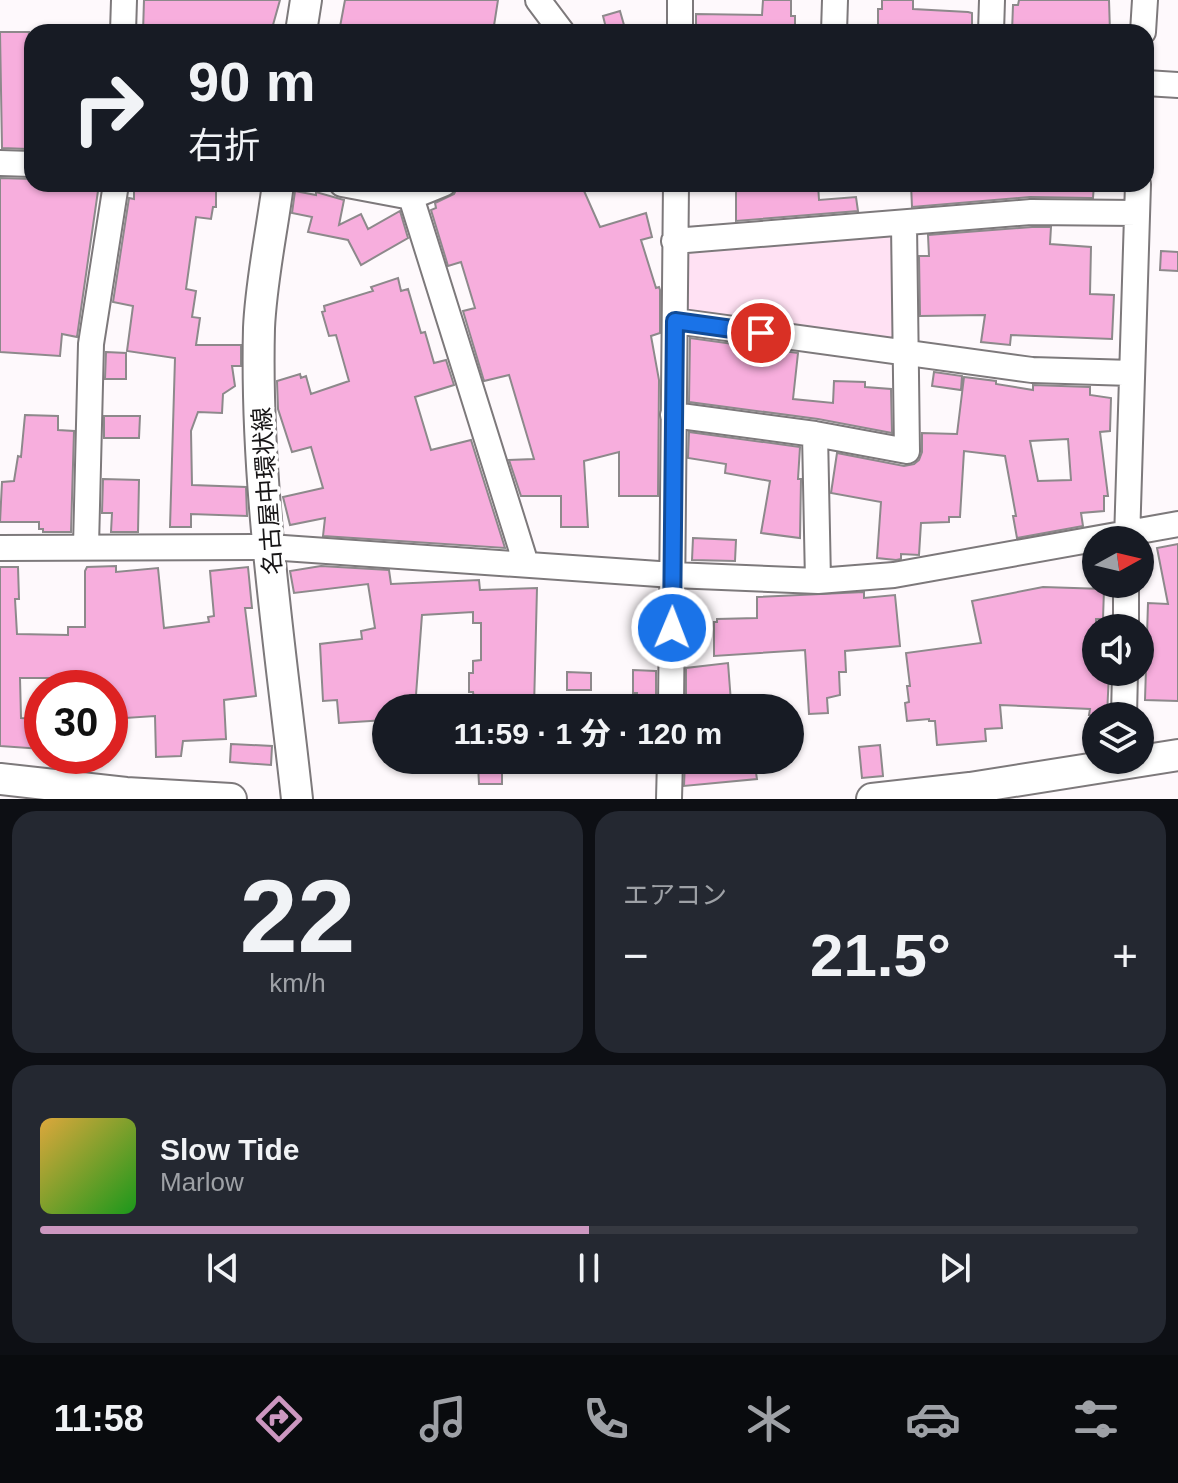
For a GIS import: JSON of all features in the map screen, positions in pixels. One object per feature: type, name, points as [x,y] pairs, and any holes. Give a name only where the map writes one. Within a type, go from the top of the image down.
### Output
[{"type":"main road","points":[[302,24],[306,0]]},
{"type":"main road","name":"名古屋中環状線","points":[[277,192],[259,325],[260,431],[269,547],[297,799]]},
{"type":"main road","points":[[1154,758],[1178,755]]},
{"type":"main road","points":[[872,799],[970,794],[1082,771]]},
{"type":"main road","points":[[0,779],[126,796],[231,799]]},
{"type":"street","points":[[123,24],[124,0]]},
{"type":"street","points":[[538,0],[556,24]]},
{"type":"street","points":[[680,0],[680,24]]},
{"type":"street","points":[[834,24],[835,0]]},
{"type":"street","points":[[991,24],[992,0]]},
{"type":"street","points":[[1144,24],[1145,0]]},
{"type":"street","points":[[1154,84],[1178,85]]},
{"type":"street","points":[[0,163],[24,164]]},
{"type":"street","points":[[86,546],[91,344],[115,192]]},
{"type":"street","points":[[384,192],[411,197],[423,192]]},
{"type":"street","points":[[671,694],[676,192]]},
{"type":"street","points":[[1127,526],[1138,192]]},
{"type":"street","points":[[411,197],[526,564]]},
{"type":"street","points":[[674,241],[1031,212],[1137,213]]},
{"type":"street","points":[[673,415],[815,434],[907,451],[904,224]]},
{"type":"street","points":[[675,321],[1032,370],[1132,373]]},
{"type":"street","points":[[815,434],[818,581]]},
{"type":"street","points":[[1154,530],[1178,524]]},
{"type":"street","points":[[0,548],[269,547],[673,575],[818,581],[894,575],[1082,544]]},
{"type":"street","points":[[669,799],[670,774]]},
{"type":"shaded area","points":[[892,231],[900,333],[891,341],[692,315],[684,308],[685,254],[694,244]]},
{"type":"building","points":[[144,0],[280,0],[273,24],[143,24]]},
{"type":"building","points":[[345,0],[498,0],[494,24],[340,24]]},
{"type":"building","points":[[763,0],[791,0],[791,16],[795,16],[795,24],[696,24],[696,14],[762,15]]},
{"type":"building","points":[[882,0],[913,0],[913,9],[972,13],[972,24],[878,24],[878,9],[882,9]]},
{"type":"building","points":[[1019,0],[1109,0],[1110,24],[1012,24],[1013,5],[1018,5]]},
{"type":"building","points":[[620,11],[624,24],[605,24],[603,16]]},
{"type":"building","points":[[0,32],[24,32],[24,149],[2,148]]},
{"type":"building","points":[[0,178],[24,179],[24,192],[98,192],[77,337],[62,334],[60,356],[0,352]]},
{"type":"building","points":[[134,192],[216,192],[216,207],[213,207],[211,219],[196,217],[186,289],[196,291],[192,317],[200,318],[196,345],[241,345],[241,366],[232,366],[235,386],[223,394],[222,413],[198,412],[191,431],[192,485],[246,487],[247,516],[191,514],[191,527],[170,527],[175,358],[127,351],[133,306],[113,302],[129,198],[134,199]]},
{"type":"building","points":[[295,192],[316,195],[316,192],[344,200],[339,225],[361,214],[368,229],[400,211],[408,238],[361,265],[348,240],[308,232],[312,217],[292,213]]},
{"type":"building","points":[[585,192],[600,227],[646,213],[652,237],[641,240],[656,288],[660,290],[660,333],[651,336],[659,380],[658,496],[619,496],[619,452],[584,461],[588,527],[561,527],[561,496],[521,496],[509,460],[534,459],[509,375],[484,381],[463,311],[475,308],[461,262],[448,266],[431,210],[436,208],[435,203],[454,194]]},
{"type":"building","points":[[736,192],[818,192],[819,200],[856,197],[858,211],[736,221]]},
{"type":"building","points":[[911,192],[1093,192],[1093,198],[1030,197],[912,207]]},
{"type":"building","points":[[1051,227],[1050,244],[1091,247],[1090,294],[1114,295],[1112,339],[1011,335],[1010,345],[981,342],[985,315],[920,316],[919,256],[929,256],[928,235]]},
{"type":"building","points":[[1161,251],[1178,252],[1178,271],[1160,270]]},
{"type":"building","points":[[398,278],[401,291],[408,289],[434,363],[446,360],[454,385],[415,397],[431,450],[471,440],[505,548],[323,536],[325,518],[290,525],[283,497],[323,488],[311,447],[292,452],[278,409],[277,381],[300,374],[301,378],[306,376],[311,394],[349,381],[336,335],[329,336],[322,312],[325,311],[324,306],[373,291],[371,287]]},
{"type":"building","points":[[690,338],[798,353],[793,399],[833,403],[834,381],[865,382],[865,387],[891,389],[892,433],[818,419],[689,402]]},
{"type":"building","points":[[106,352],[126,353],[126,379],[105,379]]},
{"type":"building","points":[[934,372],[962,376],[961,390],[932,386]]},
{"type":"building","points":[[964,377],[1033,390],[1033,385],[1090,387],[1090,395],[1111,398],[1110,431],[1100,432],[1108,496],[1104,496],[1104,511],[1081,513],[1083,526],[1017,538],[1005,456],[964,451],[960,517],[949,517],[949,522],[921,523],[919,555],[901,554],[901,559],[896,560],[877,558],[881,502],[831,493],[837,453],[904,466],[914,464],[922,452],[922,433],[957,434]],"holes":[[[1068,439],[1071,480],[1038,481],[1030,441]]]},
{"type":"building","points":[[25,415],[58,416],[58,430],[74,431],[71,532],[43,532],[39,529],[39,522],[0,522],[2,482],[14,481],[18,456],[21,457]]},
{"type":"building","points":[[104,416],[140,416],[139,438],[104,438]]},
{"type":"building","points":[[689,432],[800,447],[800,538],[761,533],[770,481],[725,473],[726,464],[688,458]]},
{"type":"building","points":[[103,479],[139,480],[138,532],[111,532],[112,513],[102,513]]},
{"type":"building","points":[[693,538],[736,540],[735,561],[692,560]]},
{"type":"building","points":[[1178,544],[1178,701],[1145,700],[1145,686],[1154,686],[1154,614],[1148,614],[1148,603],[1168,604],[1157,548]]},
{"type":"building","points":[[116,566],[116,572],[158,568],[164,628],[209,622],[208,617],[214,616],[210,571],[248,567],[252,608],[245,608],[256,696],[224,700],[226,739],[183,741],[181,756],[156,757],[155,716],[128,718],[128,670],[24,670],[24,678],[20,678],[24,748],[0,746],[0,567],[18,567],[19,599],[15,599],[17,634],[68,635],[68,627],[85,627],[87,567]]},
{"type":"building","points":[[321,566],[389,570],[391,584],[479,580],[480,590],[537,588],[534,694],[469,692],[469,673],[473,673],[473,661],[481,660],[481,623],[473,623],[473,612],[422,615],[416,694],[372,694],[372,721],[339,723],[337,700],[323,701],[320,644],[362,639],[361,631],[375,628],[368,584],[294,593],[290,571]]},
{"type":"building","points":[[1043,587],[1082,588],[1082,598],[1104,598],[1103,614],[1082,614],[1082,686],[1108,686],[1108,702],[1082,702],[1082,709],[1000,705],[1002,728],[985,729],[986,741],[937,745],[935,721],[907,721],[905,703],[909,702],[907,686],[910,686],[906,653],[981,643],[972,601]]},
{"type":"building","points":[[864,592],[864,598],[895,595],[900,646],[845,651],[846,672],[839,672],[840,695],[827,698],[828,713],[809,714],[805,650],[714,656],[714,622],[717,619],[757,618],[757,597]]},
{"type":"building","points":[[728,663],[730,694],[686,694],[686,668]]},
{"type":"building","points":[[633,670],[656,671],[656,694],[633,693]]},
{"type":"building","points":[[567,672],[591,673],[591,690],[567,690]]},
{"type":"building","points":[[231,744],[272,746],[271,765],[230,762]]},
{"type":"building","points":[[880,745],[883,776],[862,778],[859,747]]},
{"type":"building","points":[[478,774],[502,774],[502,784],[479,784]]},
{"type":"building","points":[[684,774],[756,774],[757,779],[684,786]]},
{"type":"route","points":[[672,628],[675,321],[761,333]]}]
